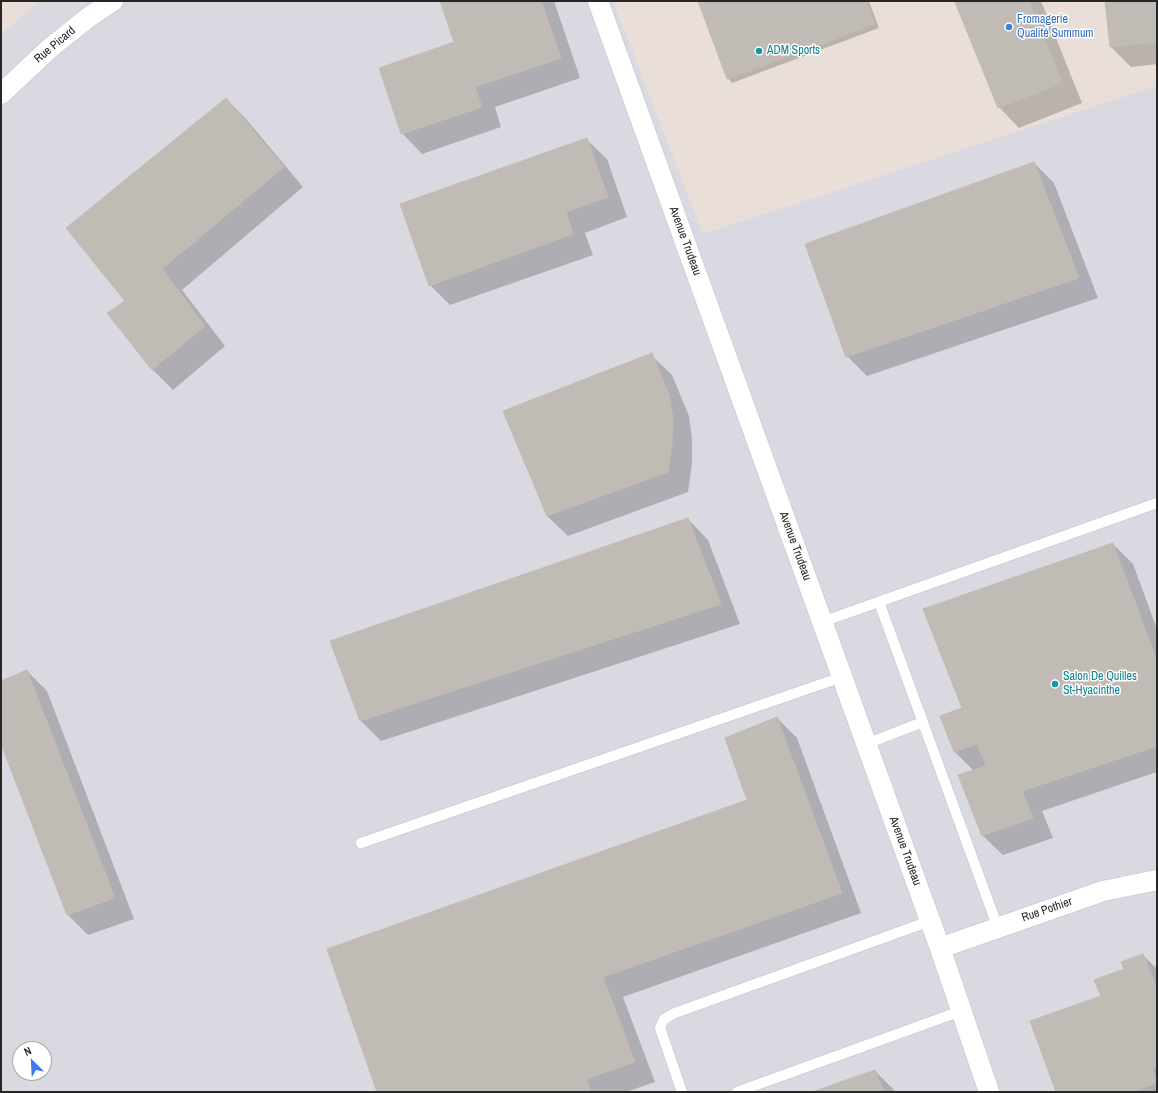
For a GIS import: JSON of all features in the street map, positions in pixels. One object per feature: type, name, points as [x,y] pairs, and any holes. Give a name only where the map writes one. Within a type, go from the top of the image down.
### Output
[{"type":"street","name":"Rue Picard","points":[[1,94],[50,48],[112,1]]},
{"type":"street","name":"Avenue Trudeau","points":[[598,1],[940,948],[989,1092]]},
{"type":"street","name":"Rue Pothier","points":[[940,948],[1103,891],[1157,880]]},
{"type":"lane","points":[[822,622],[1157,503]]},
{"type":"lane","points":[[879,602],[998,928]]},
{"type":"lane","points":[[361,843],[842,676]]},
{"type":"lane","points":[[866,744],[923,722]]},
{"type":"lane","points":[[682,1092],[660,1028],[664,1019],[682,1010],[930,921]]},
{"type":"lane","points":[[737,1092],[961,1011]]},
{"type":"shaded area","points":[[40,1],[613,1],[703,234],[1157,86],[1157,1092],[1,1092],[1,34]]},
{"type":"building","points":[[440,1],[541,1],[561,58],[475,87],[482,107],[401,134],[379,68],[454,42]]},
{"type":"building","name":"ADM Sports","points":[[698,1],[866,1],[875,24],[727,79]]},
{"type":"building","points":[[1029,1],[1062,83],[998,108],[955,2]]},
{"type":"building","points":[[1105,1],[1157,1],[1157,42],[1110,47]]},
{"type":"building","points":[[226,98],[284,167],[162,269],[205,326],[152,370],[107,313],[125,301],[66,228]]},
{"type":"building","points":[[587,138],[608,197],[566,212],[573,234],[429,286],[400,204]]},
{"type":"building","points":[[1034,162],[1079,278],[846,357],[805,244]]},
{"type":"building","points":[[652,353],[669,395],[673,418],[672,444],[668,472],[547,516],[503,411]]},
{"type":"building","points":[[688,518],[721,604],[360,721],[330,641]]},
{"type":"building","name":"Salon De Quilles St-Hyacinthe","points":[[1113,543],[1157,661],[1157,746],[1022,791],[1033,818],[982,836],[958,775],[986,766],[977,744],[954,752],[940,716],[962,708],[923,609]]},
{"type":"building","points":[[27,670],[115,898],[67,915],[1,744],[1,681]]},
{"type":"building","points":[[777,717],[842,893],[603,977],[635,1062],[586,1079],[591,1092],[377,1092],[327,949],[747,800],[725,738]]},
{"type":"building","points":[[1143,954],[1156,986],[1157,985],[1157,1067],[1152,1068],[1157,1083],[1133,1092],[1056,1092],[1030,1021],[1101,996],[1094,980],[1124,969],[1121,962]]},
{"type":"building","points":[[875,1070],[884,1092],[812,1092]]},
{"type":"place","name":"Fromagerie Qualité Summum","points":[[1009,27]]},
{"type":"place","name":"ADM Sports","points":[[759,51]]},
{"type":"place","name":"Salon De Quilles St-Hyacinthe","points":[[1055,684]]}]
